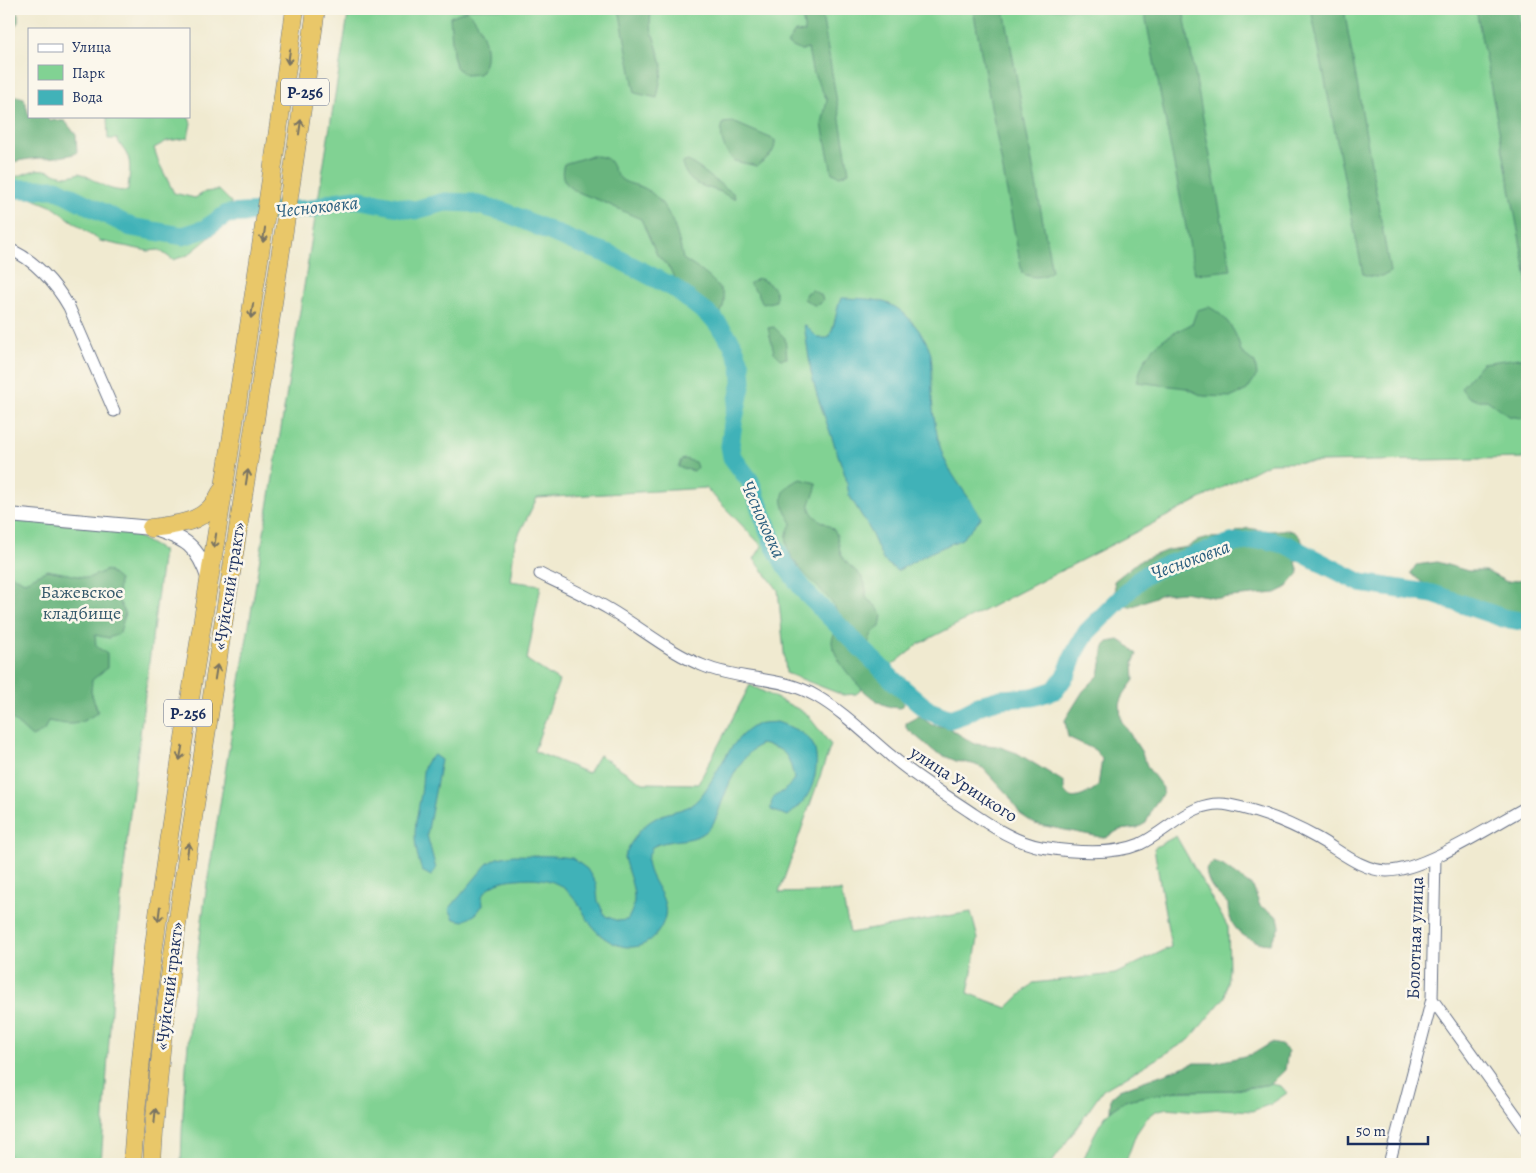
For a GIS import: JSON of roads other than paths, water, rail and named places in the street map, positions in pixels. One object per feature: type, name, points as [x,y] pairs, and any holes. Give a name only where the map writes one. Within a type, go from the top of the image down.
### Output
[{"type":"highway","name":"«Чуйский тракт»","points":[[132,1164],[152,966],[176,778],[260,263],[295,9]]},
{"type":"highway","name":"«Чуйский тракт»","points":[[152,1164],[154,1118],[169,974],[294,176],[316,9]]},
{"type":"highway","points":[[151,528],[186,524],[202,517],[215,504],[224,485]]},
{"type":"street","points":[[9,249],[26,258],[60,292],[69,307],[114,411]]},
{"type":"street","points":[[9,515],[151,528],[176,536],[191,545],[201,558],[209,581]]},
{"type":"street","name":"улица Урицкого","points":[[540,574],[608,608],[703,666],[725,673],[791,685],[812,694],[828,703],[892,757],[931,786],[992,827],[1020,841],[1041,847],[1097,852],[1118,849],[1138,844],[1197,808],[1212,804],[1228,805],[1260,813],[1291,824],[1362,865],[1386,871],[1408,867],[1435,857],[1527,807]]},
{"type":"street","name":"Болотная улица","points":[[1389,1164],[1432,999],[1435,857]]},
{"type":"street","points":[[1432,999],[1527,1131]]},
{"type":"water","points":[[841,298],[875,300],[893,306],[909,318],[924,338],[931,355],[933,410],[941,451],[951,471],[981,518],[962,539],[927,554],[897,571],[883,560],[868,526],[849,495],[846,478],[817,395],[811,372],[804,324],[818,338],[828,338],[833,329]]},
{"type":"water","points":[[777,722],[808,738],[815,751],[815,775],[807,796],[788,816],[771,810],[773,798],[787,788],[794,779],[792,770],[788,758],[780,750],[760,744],[754,749],[734,775],[717,816],[704,833],[692,838],[665,842],[652,847],[647,861],[649,870],[664,903],[664,921],[658,932],[642,945],[624,946],[606,939],[591,925],[569,892],[553,882],[536,878],[512,879],[497,883],[482,896],[483,905],[476,914],[464,921],[454,919],[449,909],[487,864],[497,858],[514,855],[572,858],[587,869],[596,884],[598,901],[605,916],[618,921],[627,920],[634,904],[634,896],[624,857],[636,835],[653,820],[690,806],[699,798],[737,740],[747,731],[760,723]]},
{"type":"water","points":[[434,755],[441,760],[427,835],[436,869],[431,876],[422,871],[416,849],[415,832],[423,772],[426,763]]},
{"type":"waterway","name":"Чесноковка","points":[[9,189],[56,189],[131,227],[183,236],[205,229],[227,214],[311,209],[334,202],[356,199],[415,210],[445,202],[471,203],[505,212],[575,242],[609,254],[674,288],[714,319],[732,343],[741,365],[742,382],[730,446],[732,457],[750,481],[774,545],[785,565],[807,594],[894,681],[929,711],[950,719],[965,714],[980,705],[1001,699],[1033,697],[1055,690],[1067,673],[1074,654],[1087,632],[1142,577],[1158,568],[1231,543],[1264,539],[1287,545],[1361,583],[1433,594],[1503,618],[1527,622]]},
{"type":"park label","name":"Бажевское кладбище","points":[[82,602]]}]
